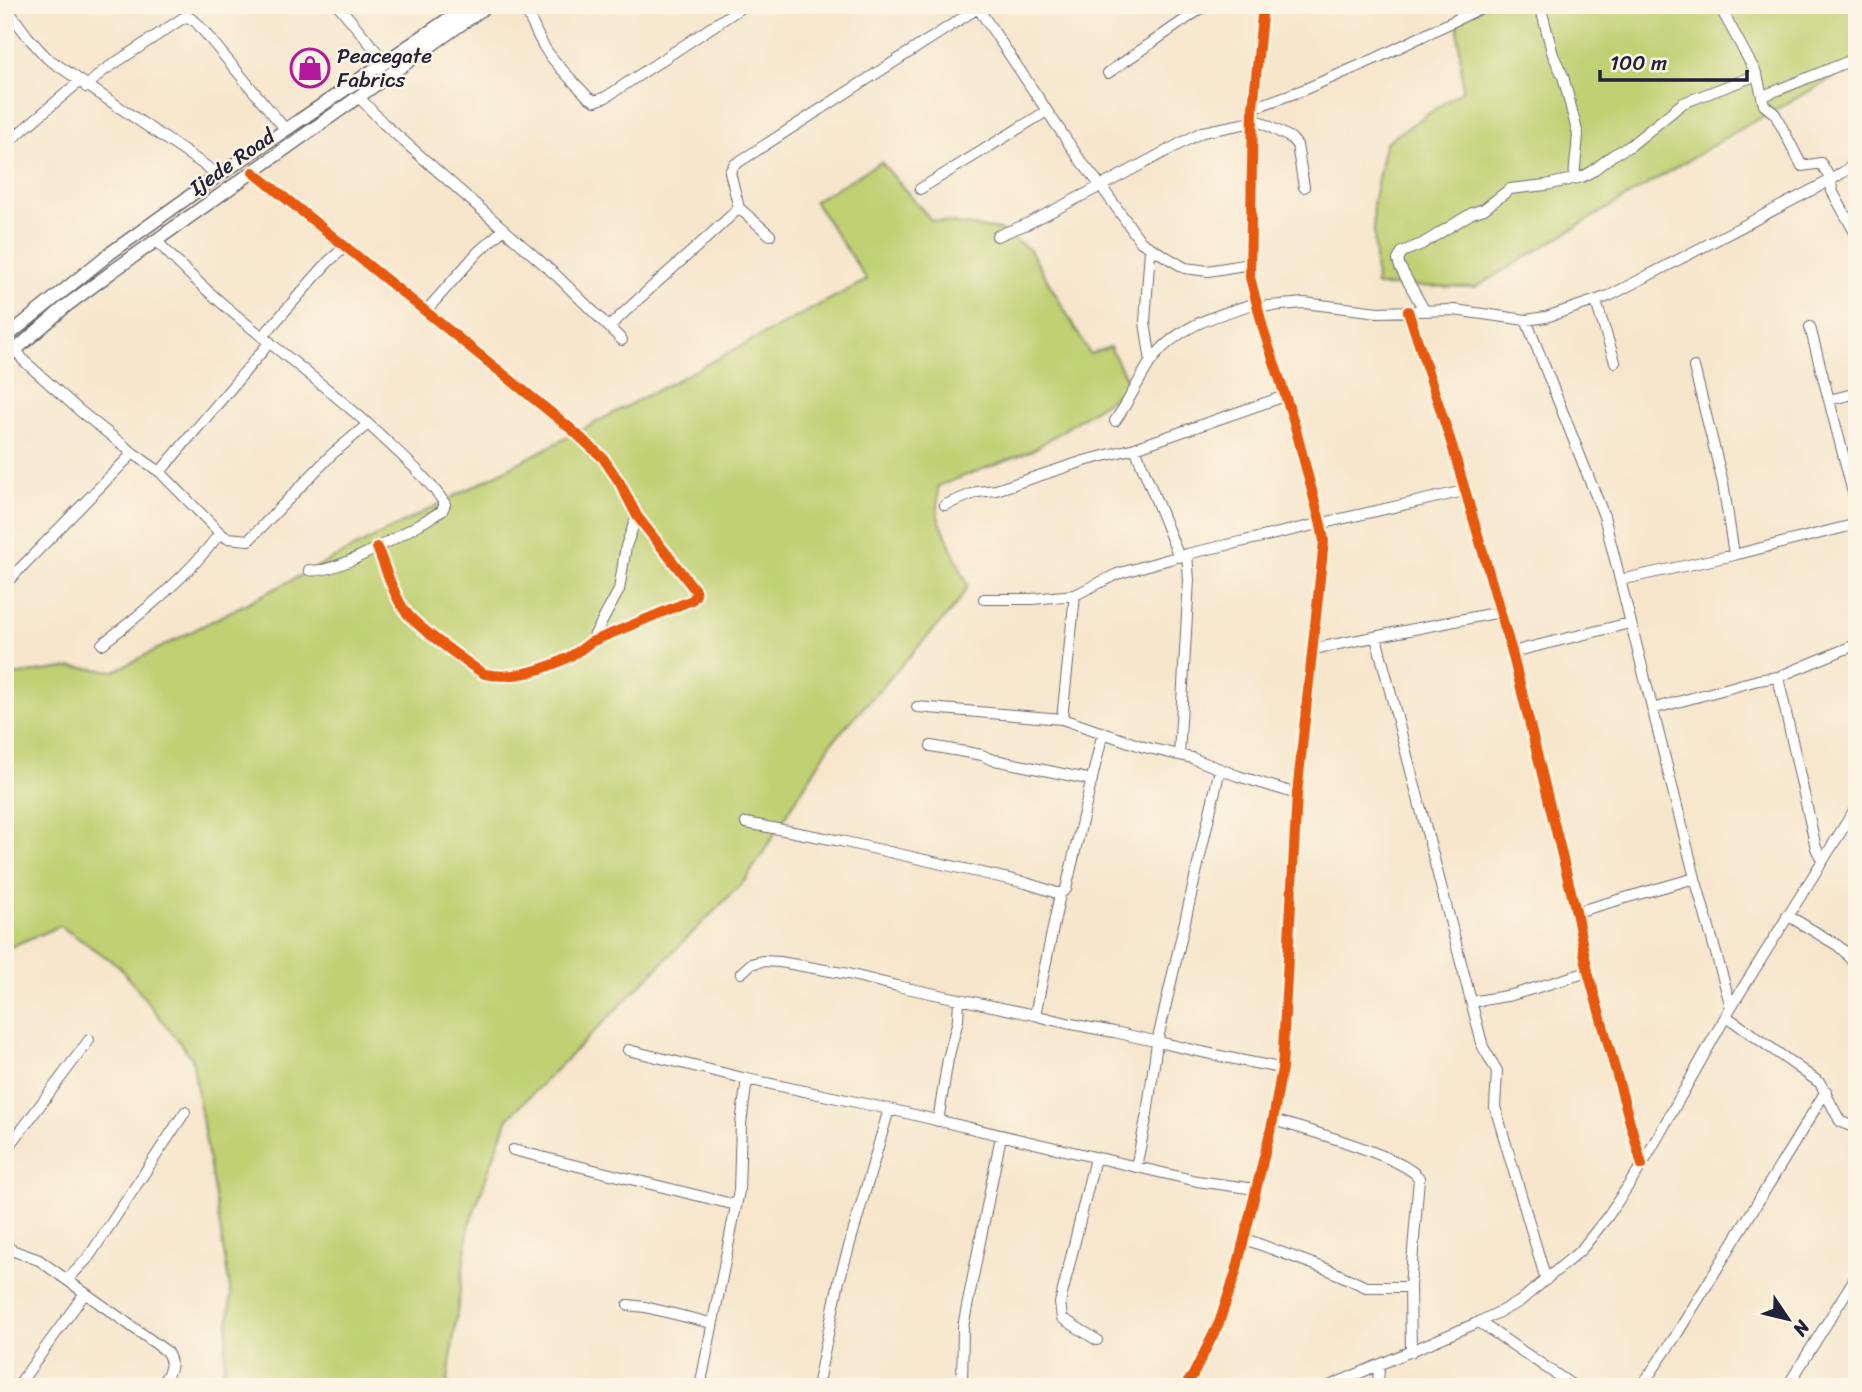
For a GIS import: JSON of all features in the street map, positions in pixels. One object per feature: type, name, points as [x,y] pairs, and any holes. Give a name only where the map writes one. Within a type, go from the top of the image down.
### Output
[{"type":"main road","name":"Ijede Road","points":[[5,338],[109,254],[469,5]]},
{"type":"main road","name":"Ijede Road","points":[[5,359],[66,306],[156,240],[488,5]]},
{"type":"street","points":[[338,5],[386,63]]},
{"type":"street","points":[[522,5],[546,50],[588,97],[595,101],[606,97],[745,5]]},
{"type":"street","points":[[1108,73],[1206,5]]},
{"type":"street","points":[[1184,1387],[1219,1323],[1245,1238],[1283,1068],[1297,794],[1323,550],[1321,524],[1250,277],[1253,116],[1263,5]]},
{"type":"street","points":[[997,236],[1027,224],[1202,132],[1253,116],[1487,5]]},
{"type":"street","points":[[1540,5],[1553,55],[1563,76],[1578,135],[1573,178]]},
{"type":"street","points":[[1719,5],[1757,75],[1764,105],[1775,114],[1802,166],[1821,163],[1831,180],[1832,191],[1857,236]]},
{"type":"street","points":[[5,6],[41,53],[219,176]]},
{"type":"street","points":[[770,235],[739,208],[730,172],[734,165],[978,6],[1080,160],[1141,242],[1185,268],[1199,272],[1250,264]]},
{"type":"street","points":[[5,145],[83,84],[188,17],[196,22],[286,130]]},
{"type":"street","points":[[1763,96],[1857,58]]},
{"type":"street","points":[[1423,310],[1398,260],[1402,251],[1422,244],[1453,224],[1484,209],[1510,189],[1541,186],[1591,173],[1613,155],[1630,146],[1683,103],[1757,75]]},
{"type":"street","points":[[359,97],[383,123],[557,276],[622,340]]},
{"type":"street","points":[[920,189],[1047,111]]},
{"type":"street","points":[[1253,116],[1292,138],[1297,145],[1304,187]]},
{"type":"street","points":[[1115,421],[1160,350],[1183,331],[1220,313],[1257,305],[1304,303],[1378,312],[1454,310],[1526,320],[1546,317],[1596,302],[1831,180],[1857,163]]},
{"type":"street","points":[[253,172],[570,428],[603,458],[637,516],[695,590],[696,595],[692,600],[591,642],[563,659],[521,674],[502,676],[482,673],[421,627],[405,611],[377,547]]},
{"type":"street","points":[[609,327],[649,287],[702,244],[739,208]]},
{"type":"street","points":[[425,312],[478,252],[503,230]]},
{"type":"street","points":[[156,240],[188,273],[368,424],[445,504],[442,510],[377,547],[321,571],[309,570]]},
{"type":"street","points":[[160,472],[328,262],[345,247]]},
{"type":"street","points":[[1150,248],[1145,322],[1151,362]]},
{"type":"street","points":[[1596,302],[1615,362]]},
{"type":"street","points":[[1408,312],[1451,442],[1512,652],[1576,912],[1588,972],[1642,1165]]},
{"type":"street","points":[[1526,320],[1604,516],[1729,1012],[1820,1083],[1840,1121],[1857,1129]]},
{"type":"street","points":[[1810,327],[1857,508]]},
{"type":"street","points":[[16,349],[23,360],[132,453],[160,472],[227,538],[249,540],[331,455],[368,424]]},
{"type":"street","points":[[1694,367],[1723,483],[1734,555]]},
{"type":"street","points":[[1829,400],[1857,393]]},
{"type":"street","points":[[945,505],[976,492],[996,490],[1084,461],[1135,448],[1285,397]]},
{"type":"street","points":[[1135,448],[1183,556],[1189,580],[1179,755]]},
{"type":"street","points":[[6,581],[132,453]]},
{"type":"street","points":[[984,599],[1075,595],[1117,574],[1183,556],[1464,491]]},
{"type":"street","points":[[591,642],[619,590],[626,545],[637,516]]},
{"type":"street","points":[[1620,580],[1857,524]]},
{"type":"street","points":[[102,644],[147,609],[199,561],[220,533]]},
{"type":"street","points":[[1062,719],[1075,595]]},
{"type":"street","points":[[1313,649],[1500,612]]},
{"type":"street","points":[[1512,652],[1630,623]]},
{"type":"street","points":[[1376,637],[1483,1047],[1497,1071],[1495,1107],[1546,1280]]},
{"type":"street","points":[[1652,709],[1778,677],[1850,647]]},
{"type":"street","points":[[1778,677],[1816,848],[1822,860]]},
{"type":"street","points":[[917,707],[1062,719],[1297,794]]},
{"type":"street","points":[[1035,1014],[1060,894],[1066,889],[1103,732]]},
{"type":"street","points":[[931,746],[1092,780]]},
{"type":"street","points":[[1136,1167],[1157,1042],[1220,769]]},
{"type":"street","points":[[1327,1387],[1519,1302],[1581,1250],[1642,1165],[1787,915],[1857,806]]},
{"type":"street","points":[[746,823],[854,844],[1026,883],[1060,894]]},
{"type":"street","points":[[1576,912],[1695,878]]},
{"type":"street","points":[[1787,915],[1837,945],[1846,952],[1856,967]]},
{"type":"street","points":[[741,973],[751,964],[762,961],[780,962],[1035,1014],[1060,1023],[1226,1059],[1283,1068]]},
{"type":"street","points":[[1471,1002],[1512,995],[1588,972]]},
{"type":"street","points":[[938,1121],[948,1059],[958,1020],[959,999]]},
{"type":"street","points":[[5,1152],[89,1040]]},
{"type":"street","points":[[628,1050],[1197,1181],[1256,1189]]},
{"type":"street","points":[[699,1387],[740,1180],[741,1124],[747,1079]]},
{"type":"street","points":[[1641,1387],[1675,1337],[1826,1091]]},
{"type":"street","points":[[817,1387],[839,1280],[890,1109]]},
{"type":"street","points":[[67,1280],[88,1258],[186,1112]]},
{"type":"street","points":[[1273,1120],[1346,1141],[1415,1172],[1419,1178],[1409,1287],[1411,1352]]},
{"type":"street","points":[[962,1387],[963,1327],[1001,1136]]},
{"type":"street","points":[[513,1150],[736,1205]]},
{"type":"street","points":[[1095,1158],[1060,1303],[1062,1318],[1097,1340]]},
{"type":"street","points":[[1245,1238],[1366,1287],[1409,1287]]},
{"type":"street","points":[[5,1245],[13,1251],[39,1260],[166,1351],[172,1358],[172,1366],[160,1387]]},
{"type":"street","points":[[1787,1387],[1857,1275]]},
{"type":"street","points":[[17,1387],[85,1293]]},
{"type":"street","points":[[628,1305],[711,1322]]},
{"type":"street","points":[[1479,1322],[1575,1387]]},
{"type":"street","points":[[1378,1387],[1379,1366]]},
{"type":"green space","points":[[1488,5],[1857,5],[1857,65],[1742,128],[1476,287],[1376,286],[1373,204],[1385,143],[1463,90],[1457,19]]},
{"type":"green space","points":[[881,162],[931,220],[999,230],[1030,250],[1090,354],[1110,347],[1130,386],[1033,450],[938,486],[938,517],[968,586],[957,604],[832,742],[747,878],[508,1118],[469,1225],[447,1387],[222,1387],[231,1295],[192,1058],[118,965],[60,926],[5,949],[5,676],[74,667],[115,671],[867,280],[814,201]]},
{"type":"cycle path","points":[[1184,1387],[1193,1375],[1219,1323],[1236,1272],[1273,1120],[1282,1068],[1297,794],[1324,541],[1293,419],[1264,332],[1250,277],[1253,108],[1263,5]]},
{"type":"cycle path","points":[[253,172],[570,428],[603,458],[637,516],[695,590],[696,595],[692,600],[591,642],[555,664],[527,673],[498,676],[485,674],[469,664],[420,627],[396,596],[377,547]]},
{"type":"cycle path","points":[[1408,311],[1451,442],[1512,652],[1576,912],[1588,972],[1642,1165]]},
{"type":"place","name":"Peacegate Fabrics","points":[[310,68]]}]
